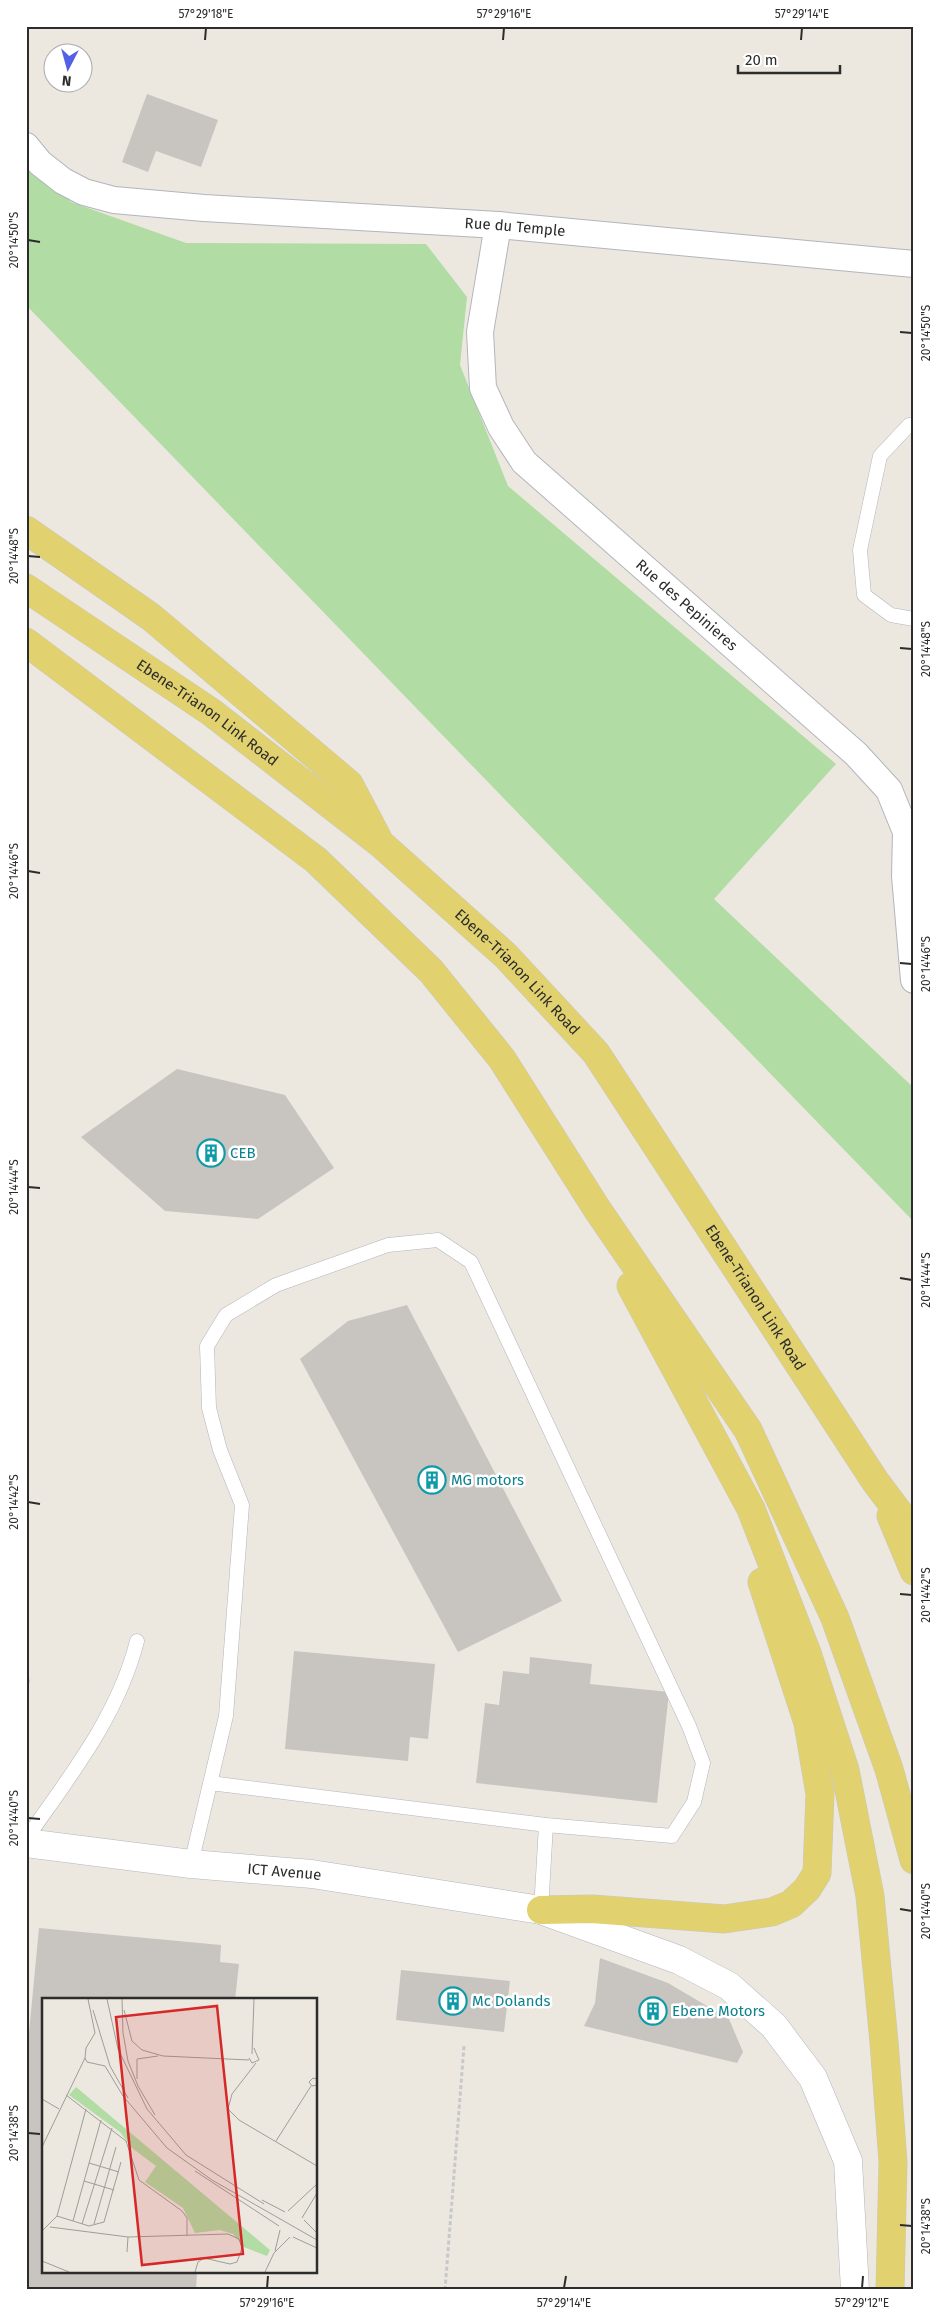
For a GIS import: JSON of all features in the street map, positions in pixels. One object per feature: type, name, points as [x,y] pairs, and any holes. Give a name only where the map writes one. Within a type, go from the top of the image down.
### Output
[{"type":"main road","points":[[26,530],[151,617],[349,784],[381,844]]},
{"type":"main road","name":"Ebene-Trianon Link Road","points":[[26,588],[211,712],[381,844],[506,956],[596,1053],[875,1481]]},
{"type":"main road","points":[[26,642],[316,860],[431,971],[502,1059],[597,1210],[748,1430],[835,1618],[889,1769],[914,1860]]},
{"type":"main road","points":[[26,655],[316,860]]},
{"type":"main road","points":[[597,1210],[629,1283],[751,1509],[807,1654],[845,1770],[870,1896],[884,2042],[893,2162],[890,2290]]},
{"type":"main road","points":[[875,1481],[914,1533]]},
{"type":"main road","points":[[875,1481],[914,1571]]},
{"type":"main road","points":[[541,1910],[592,1909],[724,1919],[772,1912],[791,1904],[807,1888],[817,1873],[820,1794],[808,1723],[762,1586],[751,1509]]},
{"type":"main road","name":"ICT Avenue","points":[[26,1841],[191,1864],[312,1874],[541,1910],[679,1960],[729,1986],[774,2026],[813,2078],[848,2161],[855,2290]]},
{"type":"street","name":"Rue du Temple","points":[[26,146],[40,163],[63,181],[84,192],[114,200],[204,208],[498,225],[914,264]]},
{"type":"street","name":"Rue des Pepinieres","points":[[498,225],[480,332],[483,388],[501,427],[524,462],[849,748],[888,790],[906,832],[905,876],[914,980]]},
{"type":"lane","points":[[914,425],[909,425],[880,456],[860,550],[864,595],[891,615],[914,619]]},
{"type":"lane","points":[[191,1864],[210,1783],[226,1716],[242,1505],[220,1450],[209,1408],[207,1346],[226,1315],[276,1285],[388,1245],[438,1240],[471,1262],[690,1726],[703,1764],[694,1802],[672,1836],[546,1825],[210,1783]]},
{"type":"lane","points":[[26,1841],[97,1736],[129,1672],[137,1641]]},
{"type":"lane","points":[[541,1910],[546,1825]]},
{"type":"path","points":[[445,2290],[464,2046]]},
{"type":"green space","points":[[26,157],[71,202],[186,243],[426,244],[467,297],[460,365],[508,486],[836,764],[714,899],[914,1088],[914,1222],[26,305]]},
{"type":"building","points":[[147,94],[218,120],[201,167],[156,151],[148,172],[122,162]]},
{"type":"building","name":"CEB","points":[[177,1069],[285,1095],[334,1168],[258,1219],[165,1211],[81,1137]]},
{"type":"building","name":"MG motors","points":[[407,1305],[562,1601],[458,1652],[300,1359],[348,1321]]},
{"type":"building","points":[[294,1651],[435,1664],[428,1739],[410,1737],[408,1761],[285,1749]]},
{"type":"building","points":[[530,1657],[592,1664],[590,1684],[669,1692],[657,1803],[476,1783],[485,1703],[499,1705],[503,1671],[529,1674]]},
{"type":"building","points":[[26,1665],[30,1682],[26,1686]]},
{"type":"building","points":[[39,1928],[221,1945],[220,1962],[239,1964],[235,1998],[42,1998],[42,2274],[197,2274],[196,2290],[26,2290],[26,2064]]},
{"type":"building","name":"Ebene Motors","points":[[600,1958],[668,1983],[729,2019],[743,2052],[737,2063],[584,2026],[595,2003]]},
{"type":"building","name":"Mc Dolands","points":[[401,1970],[510,1981],[504,2032],[396,2020]]},
{"type":"place","name":"CEB","points":[[211,1153]]},
{"type":"place","name":"MG motors","points":[[432,1480]]},
{"type":"place","name":"Mc Dolands","points":[[453,2001]]},
{"type":"place","name":"Ebene Motors","points":[[653,2011]]}]
